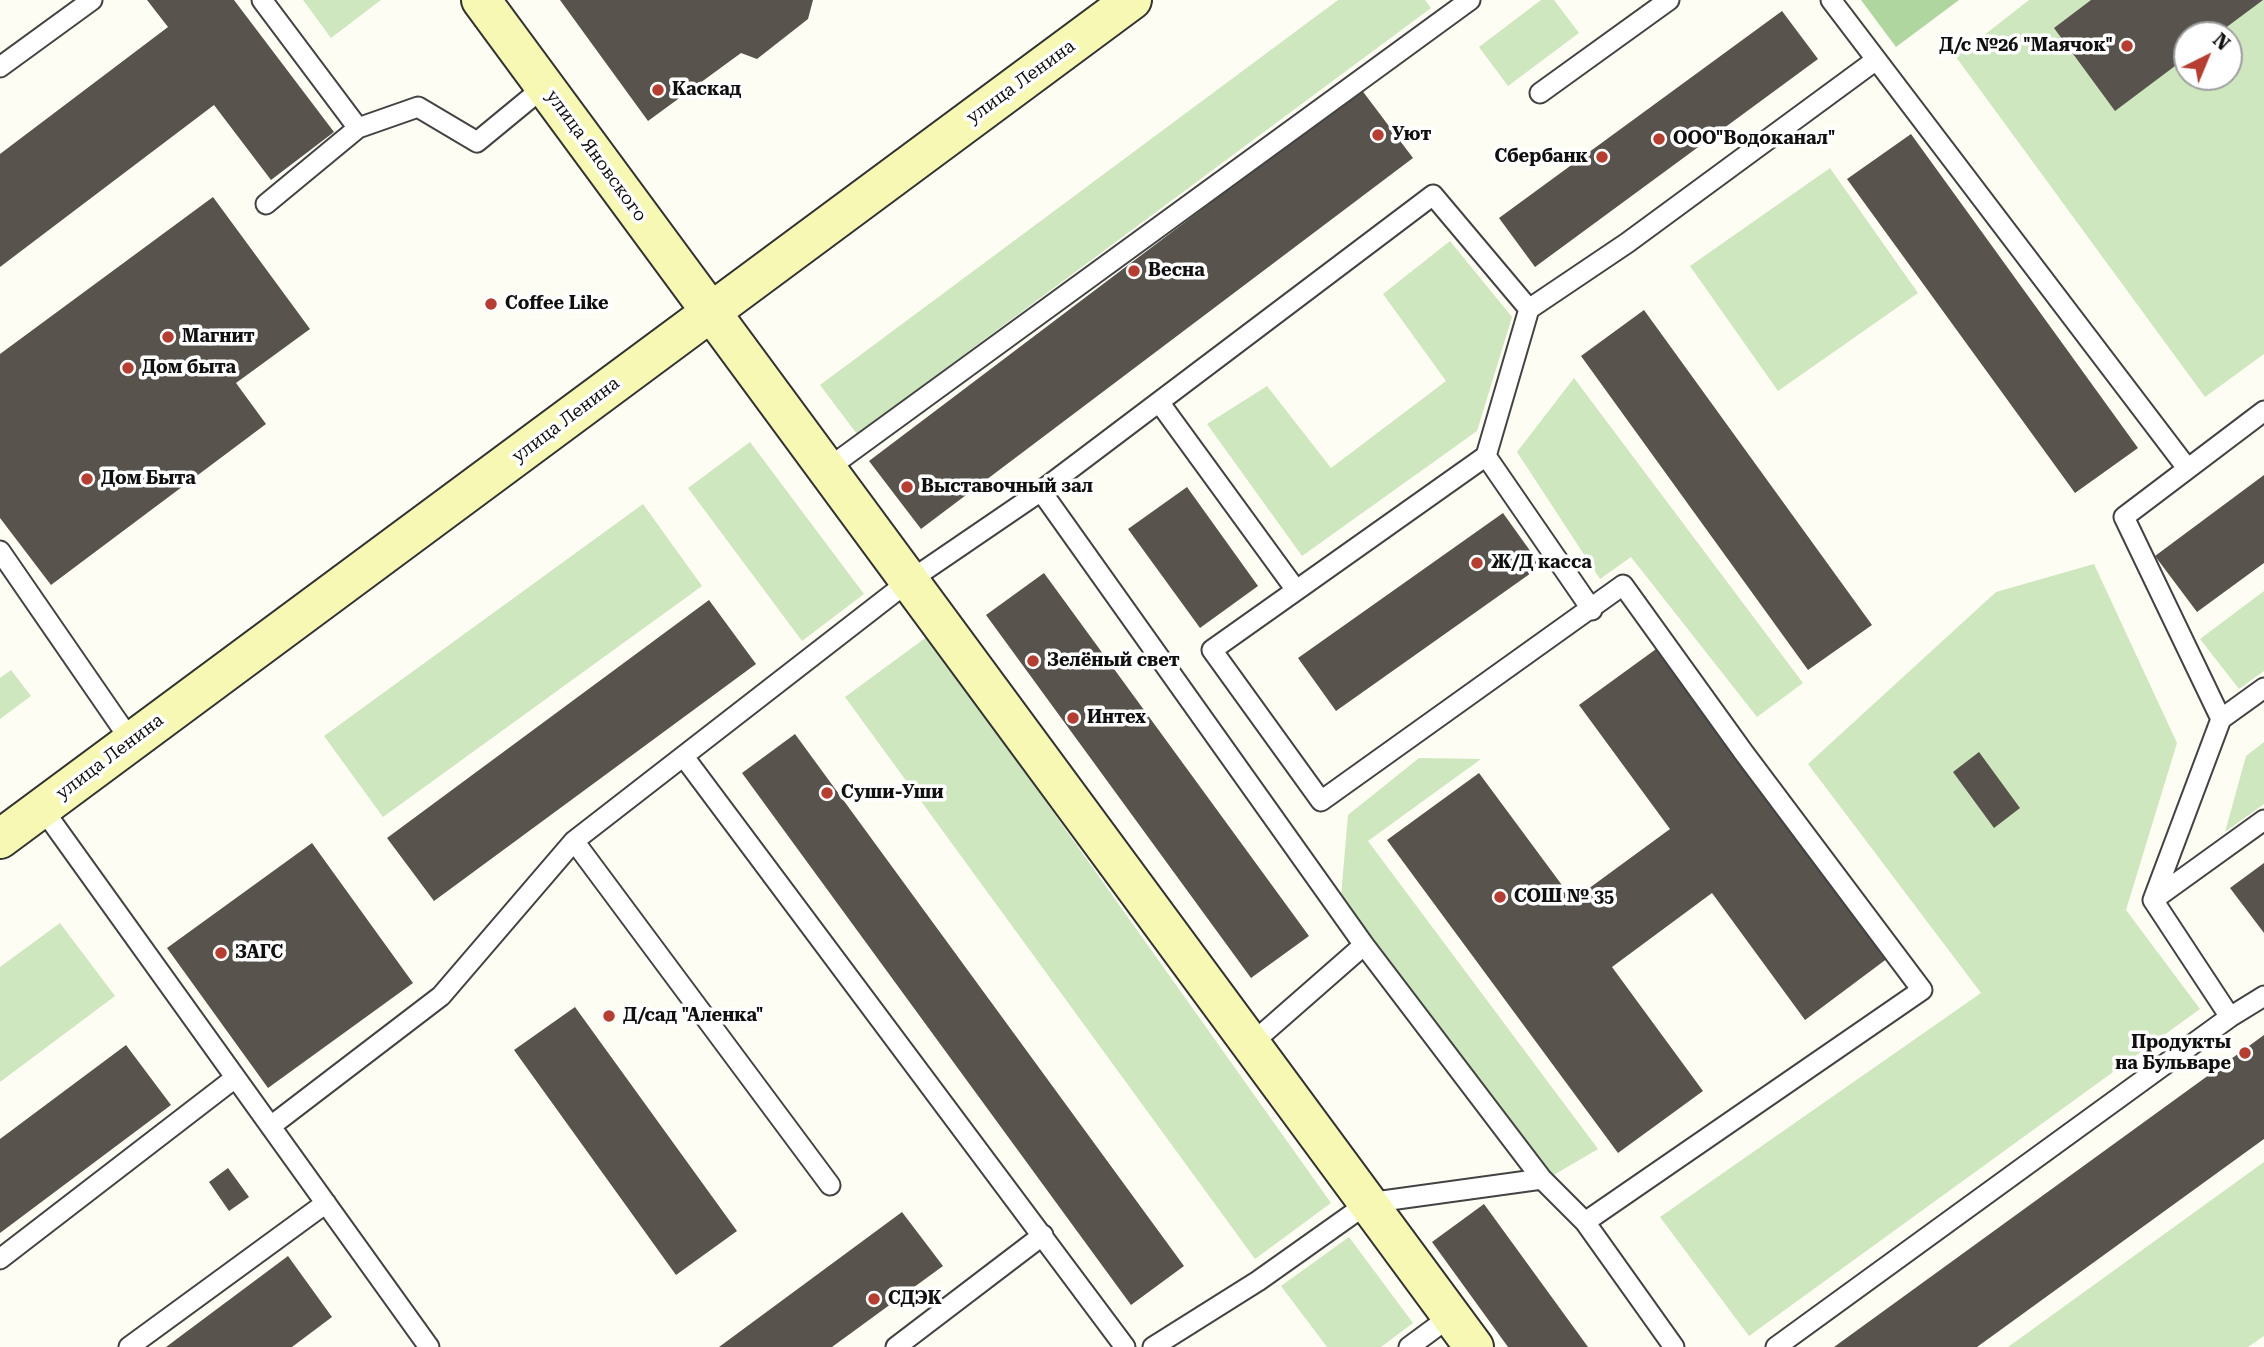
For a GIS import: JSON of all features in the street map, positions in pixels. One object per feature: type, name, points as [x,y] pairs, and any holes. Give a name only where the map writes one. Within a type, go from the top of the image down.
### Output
[{"type":"main road","name":"улица Яновского","points":[[481,0],[1474,1347]]},
{"type":"main road","name":"улица Ленина","points":[[0,839],[1132,0]]},
{"type":"lane","points":[[0,67],[92,0]]},
{"type":"lane","points":[[262,0],[358,128]]},
{"type":"lane","points":[[827,469],[1470,0]]},
{"type":"lane","points":[[1540,93],[1669,0]]},
{"type":"lane","points":[[1830,0],[2187,468]]},
{"type":"lane","points":[[1585,1222],[1922,990],[1744,752],[1623,584],[1592,610],[1321,801],[1212,650],[1486,456],[1529,309],[1626,243],[1876,60]]},
{"type":"lane","points":[[266,204],[358,128],[418,107],[477,142],[545,86]]},
{"type":"lane","points":[[271,1126],[441,996],[574,841],[909,580],[1041,491],[1433,195],[1529,309]]},
{"type":"lane","points":[[1159,402],[1296,590]]},
{"type":"lane","points":[[2221,719],[2124,517],[2264,411]]},
{"type":"lane","points":[[1486,456],[1592,610]]},
{"type":"lane","points":[[1041,491],[1364,945],[1542,1179],[1585,1222],[1674,1347]]},
{"type":"lane","points":[[0,551],[131,741]]},
{"type":"lane","points":[[2153,900],[2221,719],[2264,688]]},
{"type":"lane","points":[[684,757],[1125,1347]]},
{"type":"lane","points":[[42,808],[429,1347]]},
{"type":"lane","points":[[2153,900],[2264,820]]},
{"type":"lane","points":[[574,841],[830,1185]]},
{"type":"lane","points":[[2153,900],[2230,1017]]},
{"type":"lane","points":[[1251,1044],[1364,945]]},
{"type":"lane","points":[[1776,1347],[2230,1017],[2264,996]]},
{"type":"lane","points":[[0,1259],[235,1078]]},
{"type":"lane","points":[[1153,1347],[1258,1281],[1368,1203],[1542,1179]]},
{"type":"lane","points":[[129,1347],[326,1203]]},
{"type":"lane","points":[[896,1347],[1043,1235]]},
{"type":"lane","points":[[1409,1347],[1451,1315]]},
{"type":"green space","points":[[303,0],[381,0],[331,38]]},
{"type":"green space","points":[[1338,0],[1425,0],[1431,8],[857,434],[820,385]]},
{"type":"green space","points":[[1541,0],[1554,0],[1579,33],[1508,86],[1479,47]]},
{"type":"green space","points":[[1861,0],[1959,0],[1896,47]]},
{"type":"green space","points":[[2029,0],[2264,0],[2264,354],[2205,397],[1956,57]]},
{"type":"green space","points":[[1830,168],[1918,293],[1778,391],[1690,266]]},
{"type":"green space","points":[[1450,241],[1512,317],[1477,431],[1302,556],[1207,424],[1267,386],[1331,468],[1446,381],[1383,294]]},
{"type":"green space","points":[[1574,378],[1803,683],[1757,717],[1631,557],[1600,579],[1517,452]]},
{"type":"green space","points":[[750,442],[864,594],[802,641],[688,488]]},
{"type":"green space","points":[[643,504],[702,586],[383,817],[324,736]]},
{"type":"green space","points":[[2094,564],[2177,743],[2126,910],[2200,1009],[1749,1336],[1660,1217],[1981,993],[1808,764],[1996,592]]},
{"type":"green space","points":[[2264,591],[2264,671],[2239,689],[2200,639]]},
{"type":"green space","points":[[928,636],[1331,1203],[1255,1259],[845,697]]},
{"type":"green space","points":[[11,670],[31,696],[0,719],[0,678]]},
{"type":"green space","points":[[2264,742],[2264,804],[2225,832],[2246,756]]},
{"type":"green space","points":[[1419,758],[1481,759],[1368,841],[1598,1149],[1552,1176],[1341,896],[1348,815]]},
{"type":"green space","points":[[60,923],[115,996],[0,1082],[0,967]]},
{"type":"green space","points":[[2264,1162],[2264,1336],[2248,1347],[2008,1347]]},
{"type":"green space","points":[[1349,1237],[1413,1323],[1381,1347],[1327,1347],[1281,1286]]},
{"type":"building","points":[[147,0],[234,0],[334,132],[271,180],[214,105],[0,267],[0,154],[168,27]]},
{"type":"building","name":"Каскад","points":[[560,0],[813,0],[808,19],[757,59],[741,53],[648,121]]},
{"type":"building","name":"Д/с №26 \"Маячок\"","points":[[2091,0],[2263,0],[2235,21],[2173,21],[2173,68],[2115,111],[2054,28]]},
{"type":"building","name":"ООО\"Водоканал\"","points":[[1782,11],[1818,59],[1535,267],[1499,218]]},
{"type":"building","points":[[1361,89],[1413,158],[921,529],[869,461]]},
{"type":"building","points":[[1911,134],[2138,448],[2075,493],[1847,179]]},
{"type":"building","name":"Дом быта","points":[[213,197],[310,329],[236,383],[266,424],[51,585],[0,518],[0,354]]},
{"type":"building","points":[[1644,310],[1872,625],[1808,670],[1581,356]]},
{"type":"building","points":[[2264,475],[2264,563],[2197,612],[2155,556]]},
{"type":"building","points":[[1187,487],[1258,586],[1200,628],[1128,529]]},
{"type":"building","points":[[1503,513],[1541,566],[1336,711],[1298,658]]},
{"type":"building","points":[[1044,573],[1309,936],[1251,978],[986,615]]},
{"type":"building","points":[[709,600],[756,664],[434,901],[387,838]]},
{"type":"building","name":"СОШ № 35","points":[[1663,644],[1892,955],[1805,1020],[1712,893],[1612,967],[1703,1091],[1618,1153],[1387,840],[1479,773],[1573,900],[1670,829],[1579,705]]},
{"type":"building","points":[[795,734],[1184,1266],[1131,1305],[742,773]]},
{"type":"building","points":[[1979,752],[2020,808],[1994,828],[1953,772]]},
{"type":"building","points":[[312,843],[413,983],[268,1088],[167,948]]},
{"type":"building","points":[[2264,863],[2264,933],[2230,888]]},
{"type":"building","points":[[575,1007],[737,1231],[676,1275],[514,1050]]},
{"type":"building","points":[[2264,1035],[2264,1139],[1977,1347],[1834,1347]]},
{"type":"building","points":[[126,1045],[171,1105],[0,1233],[0,1139]]},
{"type":"building","points":[[228,1168],[249,1197],[229,1211],[209,1182]]},
{"type":"building","points":[[1484,1204],[1588,1347],[1508,1347],[1432,1242]]},
{"type":"building","points":[[902,1212],[943,1266],[832,1347],[719,1347]]},
{"type":"building","points":[[288,1256],[332,1317],[292,1347],[166,1347]]},
{"type":"place","name":"Д/с №26 \"Маячок\"","points":[[2127,46]]},
{"type":"place","name":"Каскад","points":[[658,90]]},
{"type":"place","name":"Уют","points":[[1378,135]]},
{"type":"place","name":"ООО\"Водоканал\"","points":[[1659,139]]},
{"type":"place","name":"Сбербанк","points":[[1602,157]]},
{"type":"place","name":"Весна","points":[[1134,271]]},
{"type":"place","name":"Coffee Like","points":[[491,304]]},
{"type":"place","name":"Магнит","points":[[168,337]]},
{"type":"place","name":"Дом быта","points":[[128,368]]},
{"type":"place","name":"Дом Быта","points":[[87,479]]},
{"type":"place","name":"Выставочный зал","points":[[907,487]]},
{"type":"place","name":"Ж/Д касса","points":[[1477,563]]},
{"type":"place","name":"Зелёный свет","points":[[1033,661]]},
{"type":"place","name":"Интех","points":[[1073,718]]},
{"type":"place","name":"Суши-Уши","points":[[827,793]]},
{"type":"place","name":"СОШ № 35","points":[[1500,897]]},
{"type":"place","name":"ЗАГС","points":[[221,953]]},
{"type":"place","name":"Д/сад \"Аленка\"","points":[[609,1016]]},
{"type":"place","name":"Продукты на Бульваре","points":[[2245,1053]]},
{"type":"place","name":"СДЭК","points":[[874,1299]]}]
